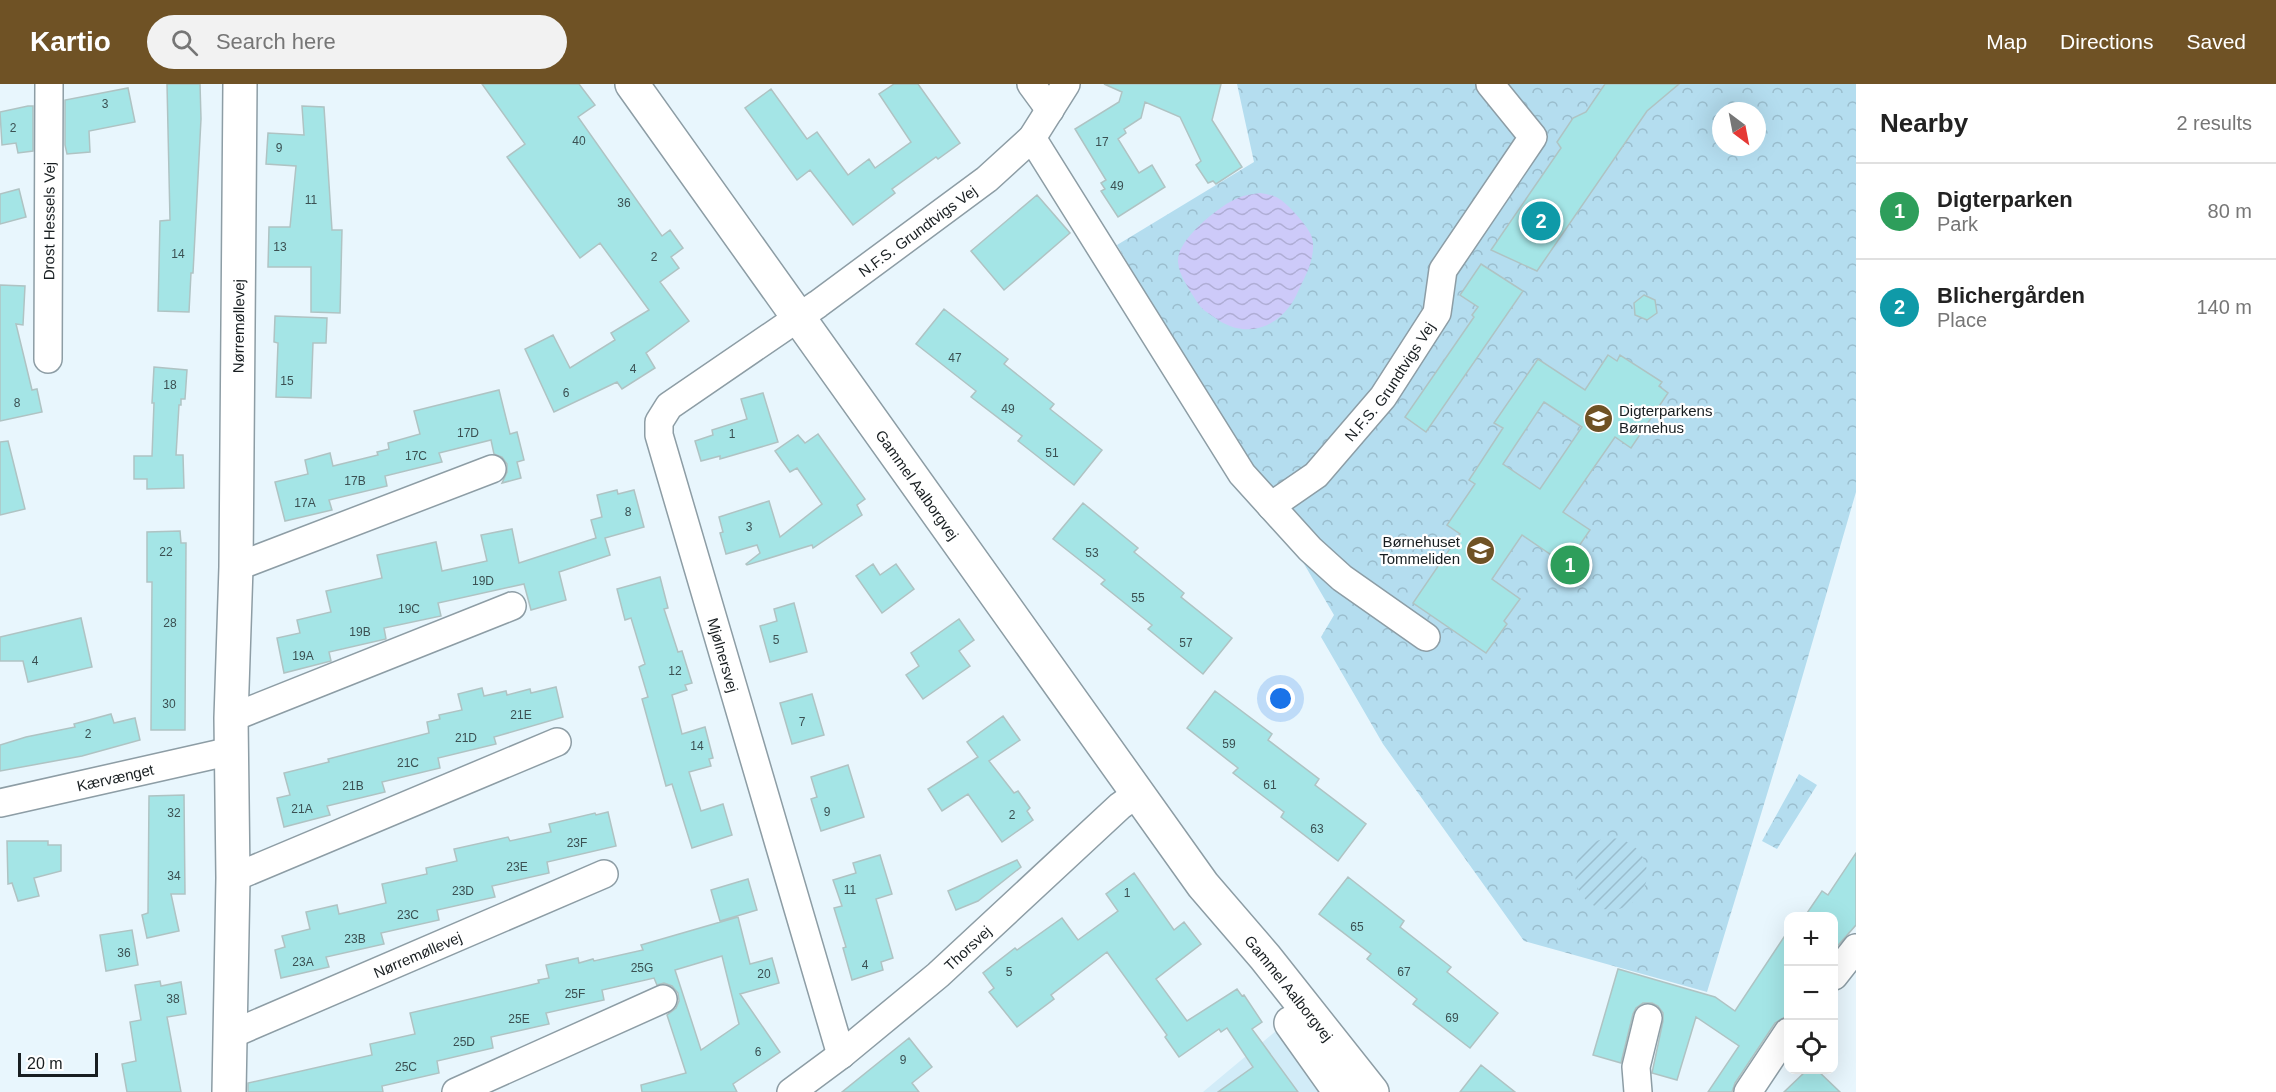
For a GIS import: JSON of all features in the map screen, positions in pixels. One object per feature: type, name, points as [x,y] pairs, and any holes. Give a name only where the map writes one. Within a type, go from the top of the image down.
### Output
[{"type":"street","name":"Drost Hessels Vej","points":[[48,359],[49,84]]},
{"type":"street","name":"Nørremøllevej","points":[[229,1092],[233,878],[231,718],[236,567],[240,84]]},
{"type":"street","name":"Gammel Aalborgvej","points":[[632,84],[1203,885],[1265,957],[1372,1092]]},
{"type":"street","points":[[1030,84],[1050,110]]},
{"type":"street","name":"N.F.S. Grundtvigs Vej","points":[[798,316],[818,304],[987,179],[1032,138],[1066,84]]},
{"type":"street","name":"N.F.S. Grundtvigs Vej","points":[[1271,506],[1316,475],[1383,397],[1437,312],[1443,270],[1533,137],[1490,84]]},
{"type":"street","points":[[1032,138],[1242,474],[1310,549],[1342,578],[1426,637]]},
{"type":"street","name":"Mjølnersvej","points":[[798,316],[669,406],[659,422],[659,435],[841,1055]]},
{"type":"street","points":[[236,567],[492,469]]},
{"type":"street","points":[[231,718],[512,606]]},
{"type":"street","points":[[233,878],[557,742]]},
{"type":"street","name":"Kærvænget","points":[[0,803],[231,751]]},
{"type":"street","name":"Thorsvej","points":[[791,1092],[841,1055],[938,975],[1120,806],[1137,794]]},
{"type":"street","name":"Nørremøllevej","points":[[230,1035],[604,874]]},
{"type":"street","name":"Gammel Aalborgvej","points":[[1203,885],[1229,935],[1340,1092]]},
{"type":"street","points":[[1838,970],[1856,948]]},
{"type":"street","points":[[456,1092],[663,999]]},
{"type":"street","points":[[1638,1092],[1636,1067],[1648,1018]]},
{"type":"street","points":[[1748,1092],[1784,1038]]},
{"type":"shaded area","points":[[1276,1031],[1319,1092],[1203,1092]]},
{"type":"green space","points":[[1237,84],[1856,84],[1856,492],[1707,992],[1524,941],[1383,744],[1321,637],[1334,615],[1117,245],[1254,162]]},
{"type":"green space","points":[[1799,774],[1817,785],[1777,849],[1762,841]]},
{"type":"green space","points":[[1611,838],[1625,841],[1637,848],[1644,860],[1647,874],[1644,888],[1637,900],[1625,907],[1611,910],[1597,907],[1585,900],[1578,888],[1575,874],[1578,860],[1585,848],[1597,841]]},
{"type":"water","points":[[1260,193],[1278,198],[1296,215],[1311,235],[1313,253],[1307,272],[1289,307],[1273,322],[1254,329],[1244,329],[1224,323],[1200,307],[1183,278],[1178,262],[1179,253],[1200,224],[1221,208],[1238,198]]},
{"type":"building","points":[[167,84],[200,84],[201,119],[189,312],[158,311],[160,221],[170,220]]},
{"type":"building","points":[[482,84],[579,84],[595,105],[578,117],[662,236],[670,230],[683,248],[671,257],[679,268],[660,282],[689,321],[646,353],[655,368],[622,389],[617,382],[554,412],[525,349],[553,335],[570,368],[615,340],[611,333],[649,310],[600,243],[580,258],[507,157],[525,144]]},
{"type":"building","points":[[894,84],[918,84],[960,143],[938,159],[936,157],[892,189],[895,193],[853,225],[810,170],[797,180],[745,108],[771,89],[807,139],[817,132],[848,175],[869,159],[875,168],[911,142],[879,94]]},
{"type":"building","points":[[1104,84],[1221,84],[1212,120],[1242,167],[1216,184],[1213,181],[1208,183],[1196,165],[1201,161],[1180,117],[1145,102],[1141,118],[1124,129],[1126,133],[1118,139],[1139,173],[1152,165],[1165,187],[1118,217],[1101,191],[1105,189],[1101,183],[1106,180],[1075,129],[1119,102],[1122,92]]},
{"type":"building","points":[[1605,84],[1679,84],[1647,111],[1537,271],[1491,250],[1561,148],[1557,142],[1573,118],[1586,112]]},
{"type":"building","points":[[128,88],[135,122],[89,131],[90,152],[67,154],[65,100]]},
{"type":"building","points":[[33,106],[33,151],[18,153],[16,143],[2,145],[0,112]]},
{"type":"building","points":[[302,106],[324,107],[332,230],[342,230],[340,313],[311,312],[311,267],[268,267],[269,227],[290,227],[296,166],[266,164],[268,133],[304,135]]},
{"type":"building","points":[[19,189],[26,217],[0,224],[0,194]]},
{"type":"building","points":[[1037,195],[1070,233],[1004,290],[971,251]]},
{"type":"building","points":[[1481,264],[1523,291],[1426,432],[1405,417],[1474,317],[1472,315],[1478,307],[1460,295]]},
{"type":"building","points":[[0,285],[25,286],[23,325],[16,324],[32,390],[37,389],[42,412],[0,421]]},
{"type":"building","points":[[1644,295],[1655,300],[1657,313],[1647,320],[1635,315],[1634,303]]},
{"type":"building","points":[[944,309],[1008,359],[1004,364],[1054,404],[1050,409],[1102,450],[1074,485],[1018,441],[1022,436],[971,397],[976,391],[916,344]]},
{"type":"building","points":[[275,316],[327,318],[326,343],[313,343],[311,398],[276,397],[278,343],[274,342]]},
{"type":"building","points":[[1608,355],[1617,361],[1620,355],[1662,382],[1659,386],[1668,393],[1631,448],[1615,437],[1563,512],[1590,530],[1566,565],[1522,535],[1492,579],[1520,599],[1504,621],[1507,624],[1486,653],[1413,603],[1460,534],[1447,525],[1475,484],[1469,480],[1503,428],[1494,423],[1538,359],[1585,390]],"holes":[[[1544,402],[1582,427],[1540,489],[1503,464]]]},
{"type":"building","points":[[154,367],[187,370],[185,399],[181,399],[181,405],[179,405],[176,455],[183,455],[184,488],[147,489],[147,479],[134,479],[134,456],[152,456]]},
{"type":"building","points":[[499,390],[510,434],[517,432],[524,460],[517,462],[521,478],[502,483],[507,472],[507,464],[502,457],[494,454],[491,440],[439,453],[442,462],[385,476],[387,486],[329,500],[332,510],[285,521],[275,482],[308,474],[305,460],[330,453],[333,466],[378,455],[377,452],[389,449],[388,443],[420,434],[414,411]]},
{"type":"building","points":[[763,393],[778,442],[720,459],[720,456],[701,461],[695,441],[713,435],[712,430],[747,419],[741,399]]},
{"type":"building","points":[[818,434],[865,499],[857,505],[862,515],[813,548],[812,545],[747,565],[760,553],[757,545],[726,554],[720,533],[723,532],[719,517],[769,501],[780,537],[822,504],[797,468],[790,472],[775,451],[798,435],[805,443]]},
{"type":"building","points":[[8,441],[25,509],[0,515],[0,442]]},
{"type":"building","points":[[617,490],[618,494],[634,490],[644,527],[605,538],[610,555],[559,572],[566,600],[531,610],[524,584],[438,603],[441,616],[384,628],[386,639],[329,652],[331,661],[284,673],[277,638],[300,633],[297,620],[331,612],[326,591],[382,578],[377,555],[436,542],[442,571],[487,561],[481,535],[512,529],[519,563],[596,538],[591,520],[602,517],[597,495]]},
{"type":"building","points":[[1083,503],[1138,548],[1134,552],[1184,593],[1181,597],[1232,638],[1203,674],[1148,629],[1152,625],[1101,584],[1105,580],[1053,539]]},
{"type":"building","points":[[180,531],[181,543],[186,543],[185,730],[151,730],[152,582],[147,582],[147,532]]},
{"type":"building","points":[[873,564],[880,575],[896,564],[914,589],[882,613],[856,576]]},
{"type":"building","points":[[660,577],[668,608],[664,609],[678,652],[682,651],[692,683],[685,685],[687,690],[672,695],[682,734],[705,727],[713,758],[709,759],[711,766],[689,772],[701,811],[723,804],[732,835],[692,848],[672,784],[666,786],[642,699],[648,697],[639,667],[645,664],[631,618],[625,620],[617,589]]},
{"type":"building","points":[[794,603],[807,652],[770,662],[760,626],[777,621],[774,609]]},
{"type":"building","points":[[81,618],[92,667],[28,682],[23,661],[0,661],[0,637]]},
{"type":"building","points":[[959,619],[974,640],[959,651],[970,666],[923,699],[906,675],[919,666],[911,653]]},
{"type":"building","points":[[556,687],[563,717],[494,737],[496,744],[438,758],[440,768],[382,782],[385,792],[327,806],[330,815],[284,827],[277,798],[290,795],[284,773],[429,733],[427,722],[440,719],[439,715],[462,710],[458,694],[482,688],[484,696],[506,691],[507,695],[530,689],[531,693]]},
{"type":"building","points":[[1215,691],[1272,734],[1268,740],[1319,779],[1315,785],[1366,824],[1338,861],[1281,817],[1284,812],[1233,773],[1238,768],[1187,728]]},
{"type":"building","points":[[812,694],[824,735],[792,744],[780,703]]},
{"type":"building","points":[[111,714],[114,723],[135,718],[140,740],[82,756],[0,771],[0,745],[75,727],[74,724]]},
{"type":"building","points":[[1003,716],[1020,740],[989,761],[1014,793],[1018,791],[1030,808],[1027,811],[1033,820],[1002,842],[968,794],[942,811],[928,789],[978,757],[967,742]]},
{"type":"building","points":[[848,765],[864,817],[821,831],[811,799],[817,797],[811,777]]},
{"type":"building","points":[[184,795],[185,894],[171,894],[179,931],[147,938],[142,915],[148,913],[149,796]]},
{"type":"building","points":[[608,812],[616,846],[547,862],[549,873],[492,886],[495,897],[437,910],[439,920],[381,933],[384,944],[326,957],[329,967],[281,978],[275,950],[285,947],[282,936],[310,929],[306,912],[337,905],[339,914],[386,903],[382,884],[427,874],[426,868],[457,861],[454,849],[508,837],[510,841],[551,832],[549,824]]},
{"type":"building","points":[[7,841],[48,841],[48,845],[61,845],[61,871],[34,878],[39,896],[18,901],[12,883],[8,884]]},
{"type":"building","points":[[1856,853],[1856,925],[1838,945],[1838,912],[1808,912],[1822,891],[1828,895]]},
{"type":"building","points":[[880,855],[892,894],[876,899],[893,958],[881,962],[883,970],[852,980],[843,948],[846,947],[834,908],[842,906],[833,880],[856,873],[853,863]]},
{"type":"building","points":[[1017,860],[1021,867],[978,901],[956,910],[948,891]]},
{"type":"building","points":[[1134,873],[1174,930],[1184,922],[1201,944],[1156,979],[1187,1021],[1237,989],[1242,996],[1244,995],[1262,1022],[1252,1029],[1298,1092],[1218,1092],[1253,1067],[1227,1028],[1221,1032],[1219,1029],[1179,1057],[1165,1037],[1167,1035],[1107,952],[1051,995],[1054,999],[1017,1027],[989,992],[994,988],[983,973],[1015,948],[1017,950],[1062,918],[1078,940],[1118,911],[1106,894]]},
{"type":"building","points":[[1348,877],[1404,921],[1400,927],[1451,967],[1447,972],[1498,1013],[1470,1048],[1413,1004],[1417,999],[1367,959],[1371,954],[1319,914]]},
{"type":"building","points":[[748,879],[757,910],[720,921],[711,890]]},
{"type":"building","points":[[738,917],[750,964],[772,958],[779,983],[740,994],[780,1052],[733,1084],[737,1092],[642,1092],[641,1085],[686,1073],[667,1015],[676,1008],[679,1001],[678,993],[672,986],[664,983],[657,985],[654,978],[602,990],[604,1000],[546,1013],[549,1024],[491,1037],[493,1048],[437,1061],[439,1073],[382,1086],[383,1092],[248,1092],[248,1083],[372,1055],[370,1044],[415,1034],[410,1013],[539,983],[538,980],[549,978],[546,965],[578,958],[579,963],[593,959],[594,961],[643,950],[641,945]],"holes":[[[722,956],[739,1024],[701,1050],[675,970]]]},
{"type":"building","points":[[132,930],[138,965],[106,971],[100,935]]},
{"type":"building","points":[[1784,937],[1784,1017],[1775,1023],[1735,1083],[1732,1092],[1708,1092],[1739,1046],[1696,1017],[1677,1080],[1652,1073],[1663,1013],[1658,1006],[1652,1003],[1643,1003],[1636,1008],[1621,1063],[1593,1055],[1618,969],[1715,997],[1735,1011]]},
{"type":"building","points":[[160,981],[161,986],[181,982],[186,1014],[167,1017],[181,1092],[127,1092],[122,1064],[136,1061],[130,1022],[141,1020],[135,985]]},
{"type":"building","points":[[909,1038],[932,1067],[912,1083],[919,1092],[842,1092]]},
{"type":"building","points":[[1481,1065],[1515,1092],[1460,1092]]},
{"type":"building","points":[[1803,1074],[1821,1074],[1840,1092],[1784,1092]]},
{"type":"place","name":"Blichergården","points":[[1541,221]]},
{"type":"place","name":"Digterparkens Børnehus","points":[[1598,419]]},
{"type":"place","name":"Børnehuset Tommeliden","points":[[1481,550]]},
{"type":"place","name":"Digterparken","points":[[1570,565]]}]
